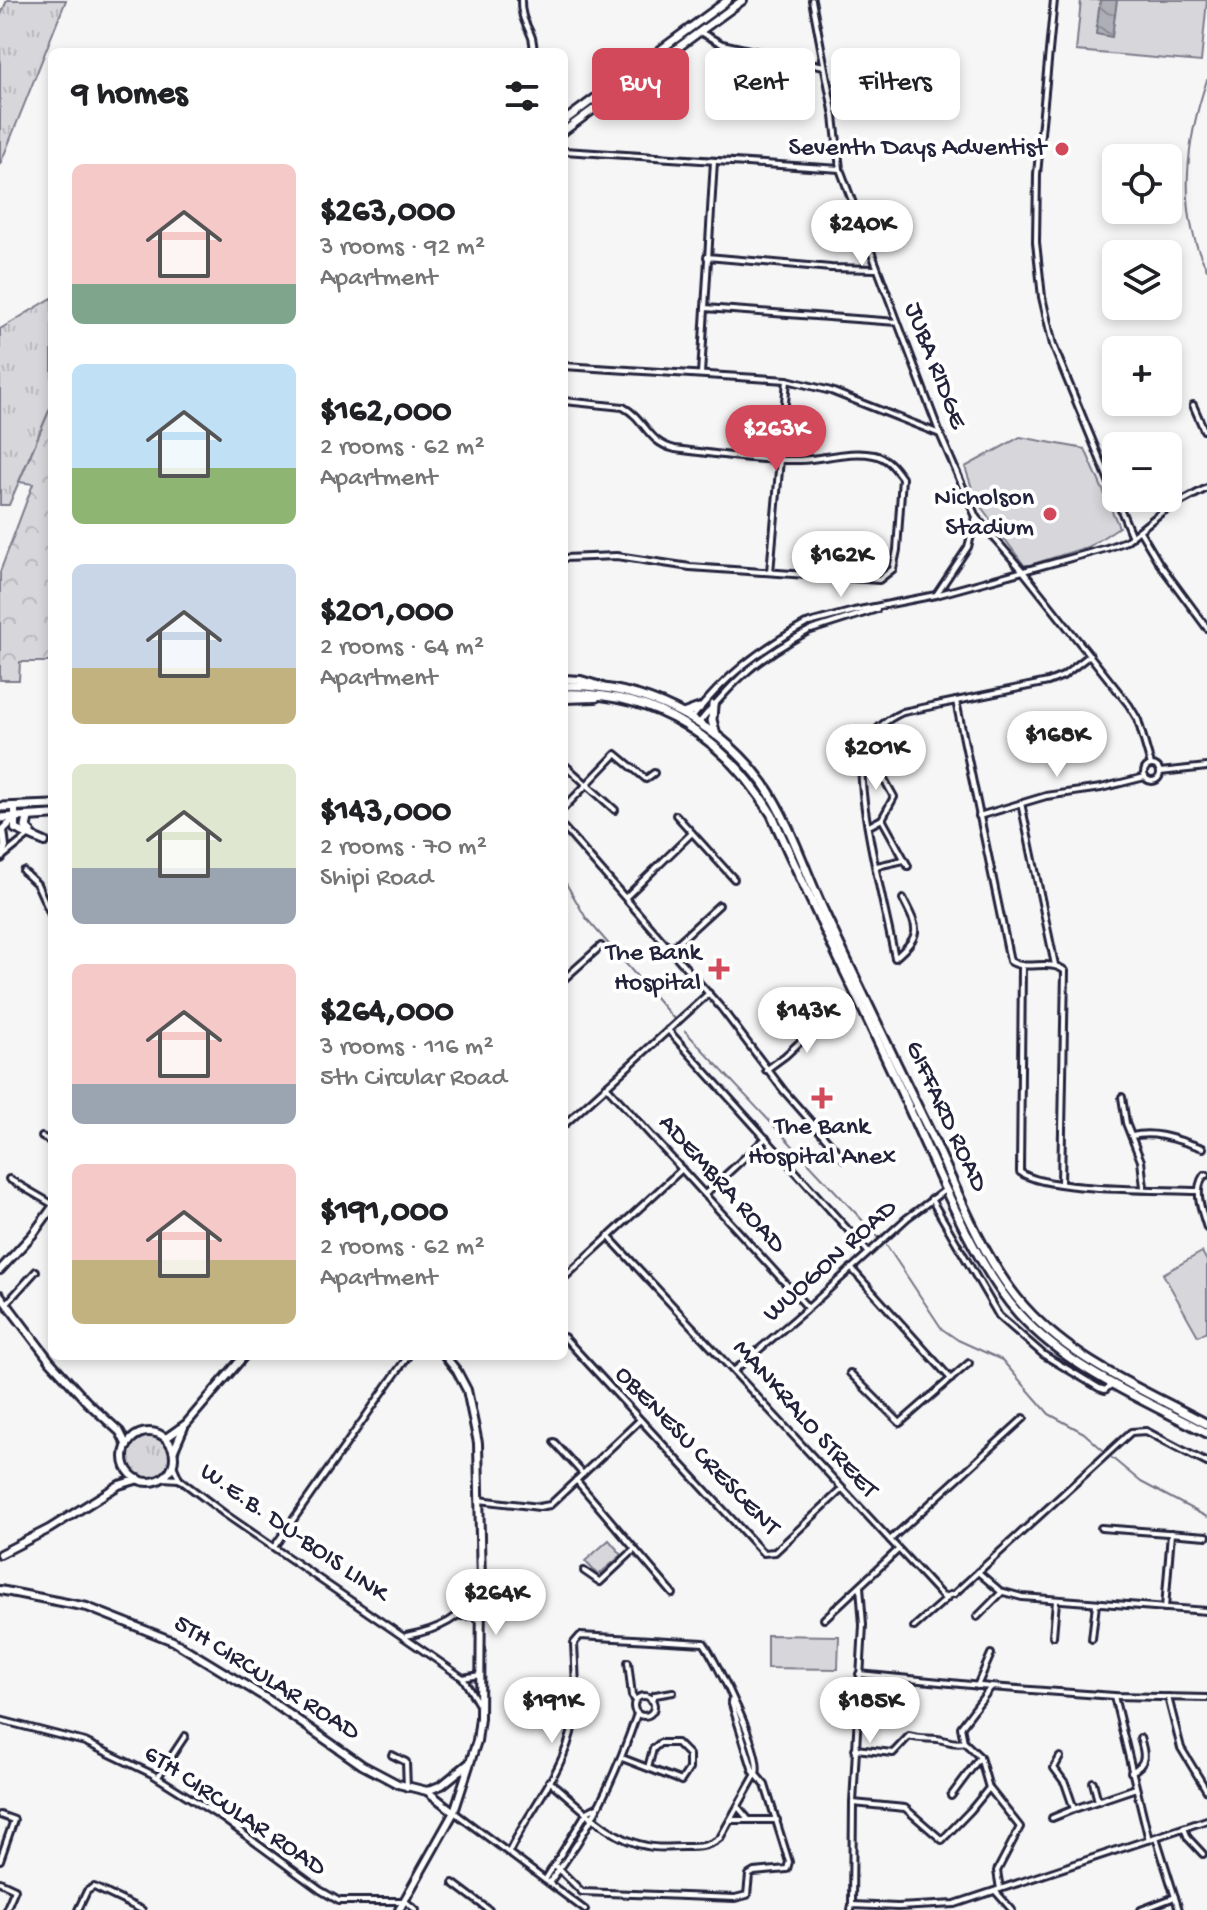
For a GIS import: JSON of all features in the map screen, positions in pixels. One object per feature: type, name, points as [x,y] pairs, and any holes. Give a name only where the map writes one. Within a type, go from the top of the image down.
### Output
[{"type":"main road","name":"GIFFARD ROAD","points":[[568,687],[643,697],[681,714],[736,765],[755,787],[772,815],[950,1187],[1002,1276],[1025,1307],[1051,1333],[1094,1365],[1207,1424]]},
{"type":"main road","name":"GIFFARD ROAD","points":[[568,696],[606,692],[692,724],[716,735],[762,783],[779,810],[978,1252],[1017,1312],[1063,1353],[1112,1384],[1207,1433]]},
{"type":"main road","points":[[713,705],[712,720],[716,735]]},
{"type":"main road","points":[[681,714],[699,708]]},
{"type":"main road","points":[[0,807],[48,805]]},
{"type":"main road","points":[[0,821],[48,816]]},
{"type":"main road","points":[[28,818],[28,834]]},
{"type":"street","points":[[521,0],[520,16],[535,41],[534,48]]},
{"type":"street","points":[[568,118],[728,0]]},
{"type":"street","points":[[568,128],[743,0]]},
{"type":"street","name":"JUBA RIDGE","points":[[812,0],[840,169],[940,434],[976,517],[1090,655],[1138,720],[1151,765]]},
{"type":"street","points":[[1054,0],[1037,174],[1036,242],[1042,297],[1053,345],[1132,537]]},
{"type":"street","points":[[700,32],[737,49],[824,66]]},
{"type":"street","points":[[838,150],[849,146]]},
{"type":"street","points":[[568,151],[840,169]]},
{"type":"street","points":[[701,375],[714,161]]},
{"type":"street","points":[[707,257],[877,269]]},
{"type":"street","points":[[705,308],[897,322]]},
{"type":"street","points":[[568,366],[787,380],[831,391],[940,434]]},
{"type":"street","points":[[770,572],[787,380]]},
{"type":"street","points":[[568,401],[623,407],[631,411],[661,446],[779,459],[825,459],[849,453],[873,455],[889,460],[902,478],[893,569],[879,580],[690,567],[617,556],[568,558]]},
{"type":"street","points":[[1193,405],[1204,430],[1207,429]]},
{"type":"street","points":[[692,724],[756,662],[810,631],[879,608],[1107,548],[1132,537],[1162,512],[1207,488]]},
{"type":"street","points":[[936,595],[968,547],[976,517]]},
{"type":"street","points":[[1140,531],[1159,563],[1207,628]]},
{"type":"street","points":[[692,724],[699,708],[740,666],[778,639],[807,623],[879,608]]},
{"type":"street","points":[[903,899],[917,931],[915,938],[895,958],[862,786],[864,749],[873,734],[888,719],[903,712],[1048,682],[1063,676],[1090,655]]},
{"type":"street","name":"GIFFARD ROAD","points":[[568,679],[581,680],[606,692]]},
{"type":"street","points":[[956,701],[1010,961],[1022,966],[1055,965],[1065,971],[1061,1184]]},
{"type":"street","points":[[568,804],[616,754],[646,779],[654,773]]},
{"type":"street","points":[[869,826],[882,819],[894,797],[873,759]]},
{"type":"street","points":[[1145,777],[1145,769],[1151,765],[1157,766],[1160,772]]},
{"type":"street","points":[[1160,772],[1207,767]]},
{"type":"street","points":[[568,768],[615,810]]},
{"type":"street","points":[[979,816],[1021,802],[1077,790],[1101,788],[1145,777],[1155,781],[1160,772]]},
{"type":"street","points":[[1021,802],[1055,965]]},
{"type":"street","points":[[15,807],[15,818],[28,834],[48,845]]},
{"type":"street","points":[[676,815],[734,879]]},
{"type":"street","points":[[0,859],[5,841],[3,830],[15,818]]},
{"type":"street","points":[[882,819],[908,866]]},
{"type":"street","points":[[568,832],[709,993],[766,1070],[844,1159]]},
{"type":"street","points":[[626,897],[692,833]]},
{"type":"street","points":[[0,859],[28,834]]},
{"type":"street","points":[[877,866],[904,860]]},
{"type":"street","points":[[23,871],[37,884],[48,908]]},
{"type":"street","points":[[671,949],[719,905]]},
{"type":"street","points":[[568,975],[601,946]]},
{"type":"street","points":[[1022,966],[1020,1172],[1034,1179],[1061,1184],[1198,1191]]},
{"type":"street","points":[[568,1121],[709,993]]},
{"type":"street","points":[[766,1070],[828,1016]]},
{"type":"street","points":[[668,1030],[868,1252]]},
{"type":"street","name":"ADEMBRA ROAD","points":[[606,1086],[808,1308]]},
{"type":"street","points":[[1122,1097],[1131,1136],[1141,1161],[1144,1188]]},
{"type":"street","points":[[1131,1136],[1148,1134],[1171,1137],[1203,1148]]},
{"type":"street","points":[[42,1137],[48,1140]]},
{"type":"street","points":[[705,1194],[766,1138]]},
{"type":"street","points":[[568,1274],[682,1169]]},
{"type":"street","points":[[1207,1175],[1199,1183],[1198,1191],[1207,1228]]},
{"type":"street","points":[[9,1179],[48,1203]]},
{"type":"street","name":"WUOGON ROAD","points":[[735,1370],[868,1252],[950,1187]]},
{"type":"street","points":[[931,1199],[999,1316],[1044,1355],[1099,1388],[1107,1390],[1112,1384]]},
{"type":"street","points":[[0,1270],[33,1234],[48,1212]]},
{"type":"street","name":"MANKRALO STREET","points":[[608,1236],[735,1370],[939,1595],[949,1597]]},
{"type":"street","points":[[851,1268],[951,1380]]},
{"type":"street","points":[[7,1303],[36,1271]]},
{"type":"street","points":[[0,1295],[48,1352]]},
{"type":"street","name":"OBENESU CRESCENT","points":[[568,1341],[763,1553],[775,1552],[842,1489]]},
{"type":"street","points":[[55,1360],[87,1402],[120,1432],[127,1446]]},
{"type":"street","points":[[166,1438],[186,1424],[241,1360]]},
{"type":"street","points":[[274,1547],[405,1360]]},
{"type":"street","points":[[399,1910],[454,1812],[479,1729],[481,1584],[478,1443],[472,1406],[462,1379],[448,1360]]},
{"type":"street","points":[[850,1373],[900,1423],[969,1363]]},
{"type":"street","points":[[890,1541],[1024,1418]]},
{"type":"street","points":[[479,1500],[545,1507],[640,1420]]},
{"type":"street","points":[[0,1554],[63,1522],[119,1485],[139,1479],[154,1481],[162,1478],[173,1465],[174,1451],[186,1424]]},
{"type":"street","points":[[914,1627],[1131,1432],[1146,1431],[1207,1463]]},
{"type":"street","points":[[120,1432],[137,1435],[152,1432],[166,1438],[174,1451]]},
{"type":"street","points":[[137,1435],[127,1446],[125,1454],[128,1469],[139,1479]]},
{"type":"street","points":[[554,1442],[583,1474]]},
{"type":"street","name":"W.E.B. DU-BOIS LINK","points":[[173,1465],[179,1479],[463,1678],[480,1707]]},
{"type":"street","points":[[119,1485],[128,1469]]},
{"type":"street","name":"W.E.B. DU-BOIS LINK","points":[[162,1478],[179,1479]]},
{"type":"street","points":[[576,1480],[673,1594]]},
{"type":"street","points":[[1101,1528],[1207,1536]]},
{"type":"street","points":[[1165,1608],[1171,1533]]},
{"type":"street","points":[[584,1571],[600,1582],[635,1549]]},
{"type":"street","points":[[824,1619],[898,1550]]},
{"type":"street","points":[[978,1572],[1002,1592],[1022,1597],[1207,1611]]},
{"type":"street","points":[[403,1636],[433,1630],[458,1616],[471,1604],[481,1584]]},
{"type":"street","points":[[860,1586],[863,1625],[855,1749],[852,1908],[956,1907],[1207,1820]]},
{"type":"street","name":"5TH CIRCULAR ROAD","points":[[0,1590],[87,1607],[173,1641],[266,1698],[362,1765],[407,1788],[427,1791],[454,1812]]},
{"type":"street","points":[[977,1617],[1002,1592]]},
{"type":"street","points":[[1053,1636],[1056,1601]]},
{"type":"street","points":[[1092,1639],[1096,1604]]},
{"type":"street","points":[[458,1616],[472,1616],[481,1621]]},
{"type":"street","points":[[509,1852],[549,1781],[573,1725],[576,1696],[574,1643],[578,1637],[704,1643],[730,1697],[753,1771],[765,1785],[790,1866],[784,1870],[751,1873],[749,1892],[741,1898],[582,1892],[557,1867]]},
{"type":"street","points":[[977,1686],[991,1654]]},
{"type":"street","points":[[628,1662],[632,1696],[636,1700]]},
{"type":"street","points":[[859,1674],[1114,1696],[1207,1698]]},
{"type":"street","points":[[463,1678],[481,1675]]},
{"type":"street","points":[[991,1687],[961,1724],[964,1742],[980,1757],[989,1788],[1020,1827],[997,1871],[998,1890],[1012,1910]]},
{"type":"street","points":[[651,1700],[655,1695],[673,1692]]},
{"type":"street","points":[[1114,1696],[1149,1840]]},
{"type":"street","points":[[636,1700],[643,1697],[651,1700]]},
{"type":"street","points":[[1168,1697],[1181,1748],[1207,1791]]},
{"type":"street","points":[[547,1882],[594,1818],[622,1758],[637,1714],[634,1708],[636,1700]]},
{"type":"street","points":[[637,1714],[649,1715],[653,1707],[651,1700]]},
{"type":"street","name":"6TH CIRCULAR ROAD","points":[[0,1720],[85,1742],[158,1777],[222,1818],[328,1896],[350,1903],[405,1901]]},
{"type":"street","points":[[158,1777],[185,1736]]},
{"type":"street","points":[[855,1749],[893,1753],[909,1736],[939,1739],[953,1744],[964,1742]]},
{"type":"street","points":[[1131,1772],[1141,1765],[1145,1757],[1140,1738]]},
{"type":"street","points":[[622,1758],[681,1781],[689,1769],[689,1755],[681,1745],[660,1743],[653,1749],[648,1768]]},
{"type":"street","points":[[392,1755],[406,1762],[407,1788]]},
{"type":"street","points":[[951,1796],[980,1757]]},
{"type":"street","points":[[1060,1757],[1054,1768],[1065,1783],[1074,1809]]},
{"type":"street","points":[[427,1791],[460,1773],[472,1758]]},
{"type":"street","points":[[549,1781],[594,1818],[630,1841],[655,1847],[706,1846],[720,1838],[756,1774]]},
{"type":"street","points":[[1093,1782],[1098,1801]]},
{"type":"street","points":[[853,1803],[905,1808],[942,1840],[989,1788]]},
{"type":"street","points":[[1052,1818],[1136,1788]]},
{"type":"street","points":[[557,1867],[587,1812],[599,1806]]},
{"type":"street","points":[[738,1807],[748,1819]]},
{"type":"street","points":[[454,1812],[585,1910]]},
{"type":"street","points":[[0,1815],[14,1820],[0,1860]]},
{"type":"street","points":[[730,1820],[777,1820]]},
{"type":"street","points":[[1184,1828],[1188,1838],[1203,1854]]},
{"type":"street","points":[[1156,1837],[1179,1910]]},
{"type":"street","points":[[0,1882],[15,1889],[6,1910]]},
{"type":"street","points":[[453,1883],[489,1910]]},
{"type":"street","points":[[78,1910],[91,1888],[98,1888],[142,1910]]},
{"type":"street","points":[[1141,1910],[1175,1897]]},
{"type":"street","points":[[405,1901],[416,1910]]},
{"type":"green space","points":[[7,0],[66,0],[0,165],[0,17]]},
{"type":"green space","points":[[1081,0],[1207,0],[1201,62],[1076,51]]},
{"type":"green space","points":[[48,300],[48,413],[9,505],[0,505],[0,329]]},
{"type":"green space","points":[[48,413],[48,662],[20,662],[19,680],[0,680],[0,572],[33,484],[19,482]]},
{"type":"green space","name":"Nicholson Stadium","points":[[1020,437],[1085,449],[1102,488],[1102,512],[1112,512],[1119,527],[1090,546],[1024,565],[976,500],[965,467]]},
{"type":"green space","points":[[1202,1252],[1207,1261],[1207,1331],[1198,1336],[1163,1274]]},
{"type":"green space","points":[[150,1433],[166,1440],[173,1456],[166,1472],[150,1479],[134,1472],[127,1456],[134,1440]]},
{"type":"green space","points":[[609,1540],[622,1555],[598,1575],[585,1561]]},
{"type":"green space","points":[[767,1635],[839,1636],[838,1669],[767,1668]]},
{"type":"water","points":[[1100,0],[1117,0],[1112,37],[1096,34]]},
{"type":"waterway","points":[[1207,80],[1194,126],[1188,175],[1191,224],[1207,269]]},
{"type":"waterway","points":[[568,887],[586,918],[674,1019]]},
{"type":"waterway","points":[[685,1031],[880,1239]]},
{"type":"waterway","points":[[887,1246],[942,1329],[958,1340],[1002,1360],[1049,1414],[1084,1433],[1104,1451]]},
{"type":"waterway","points":[[1112,1458],[1141,1482],[1207,1517]]},
{"type":"place","name":"Seventh Days Adventist","points":[[1062,149]]},
{"type":"place","name":"Nicholson Stadium","points":[[1050,514]]},
{"type":"place","name":"The Bank Hospital","points":[[719,969]]},
{"type":"place","name":"The Bank Hospital Anex","points":[[822,1098]]}]
